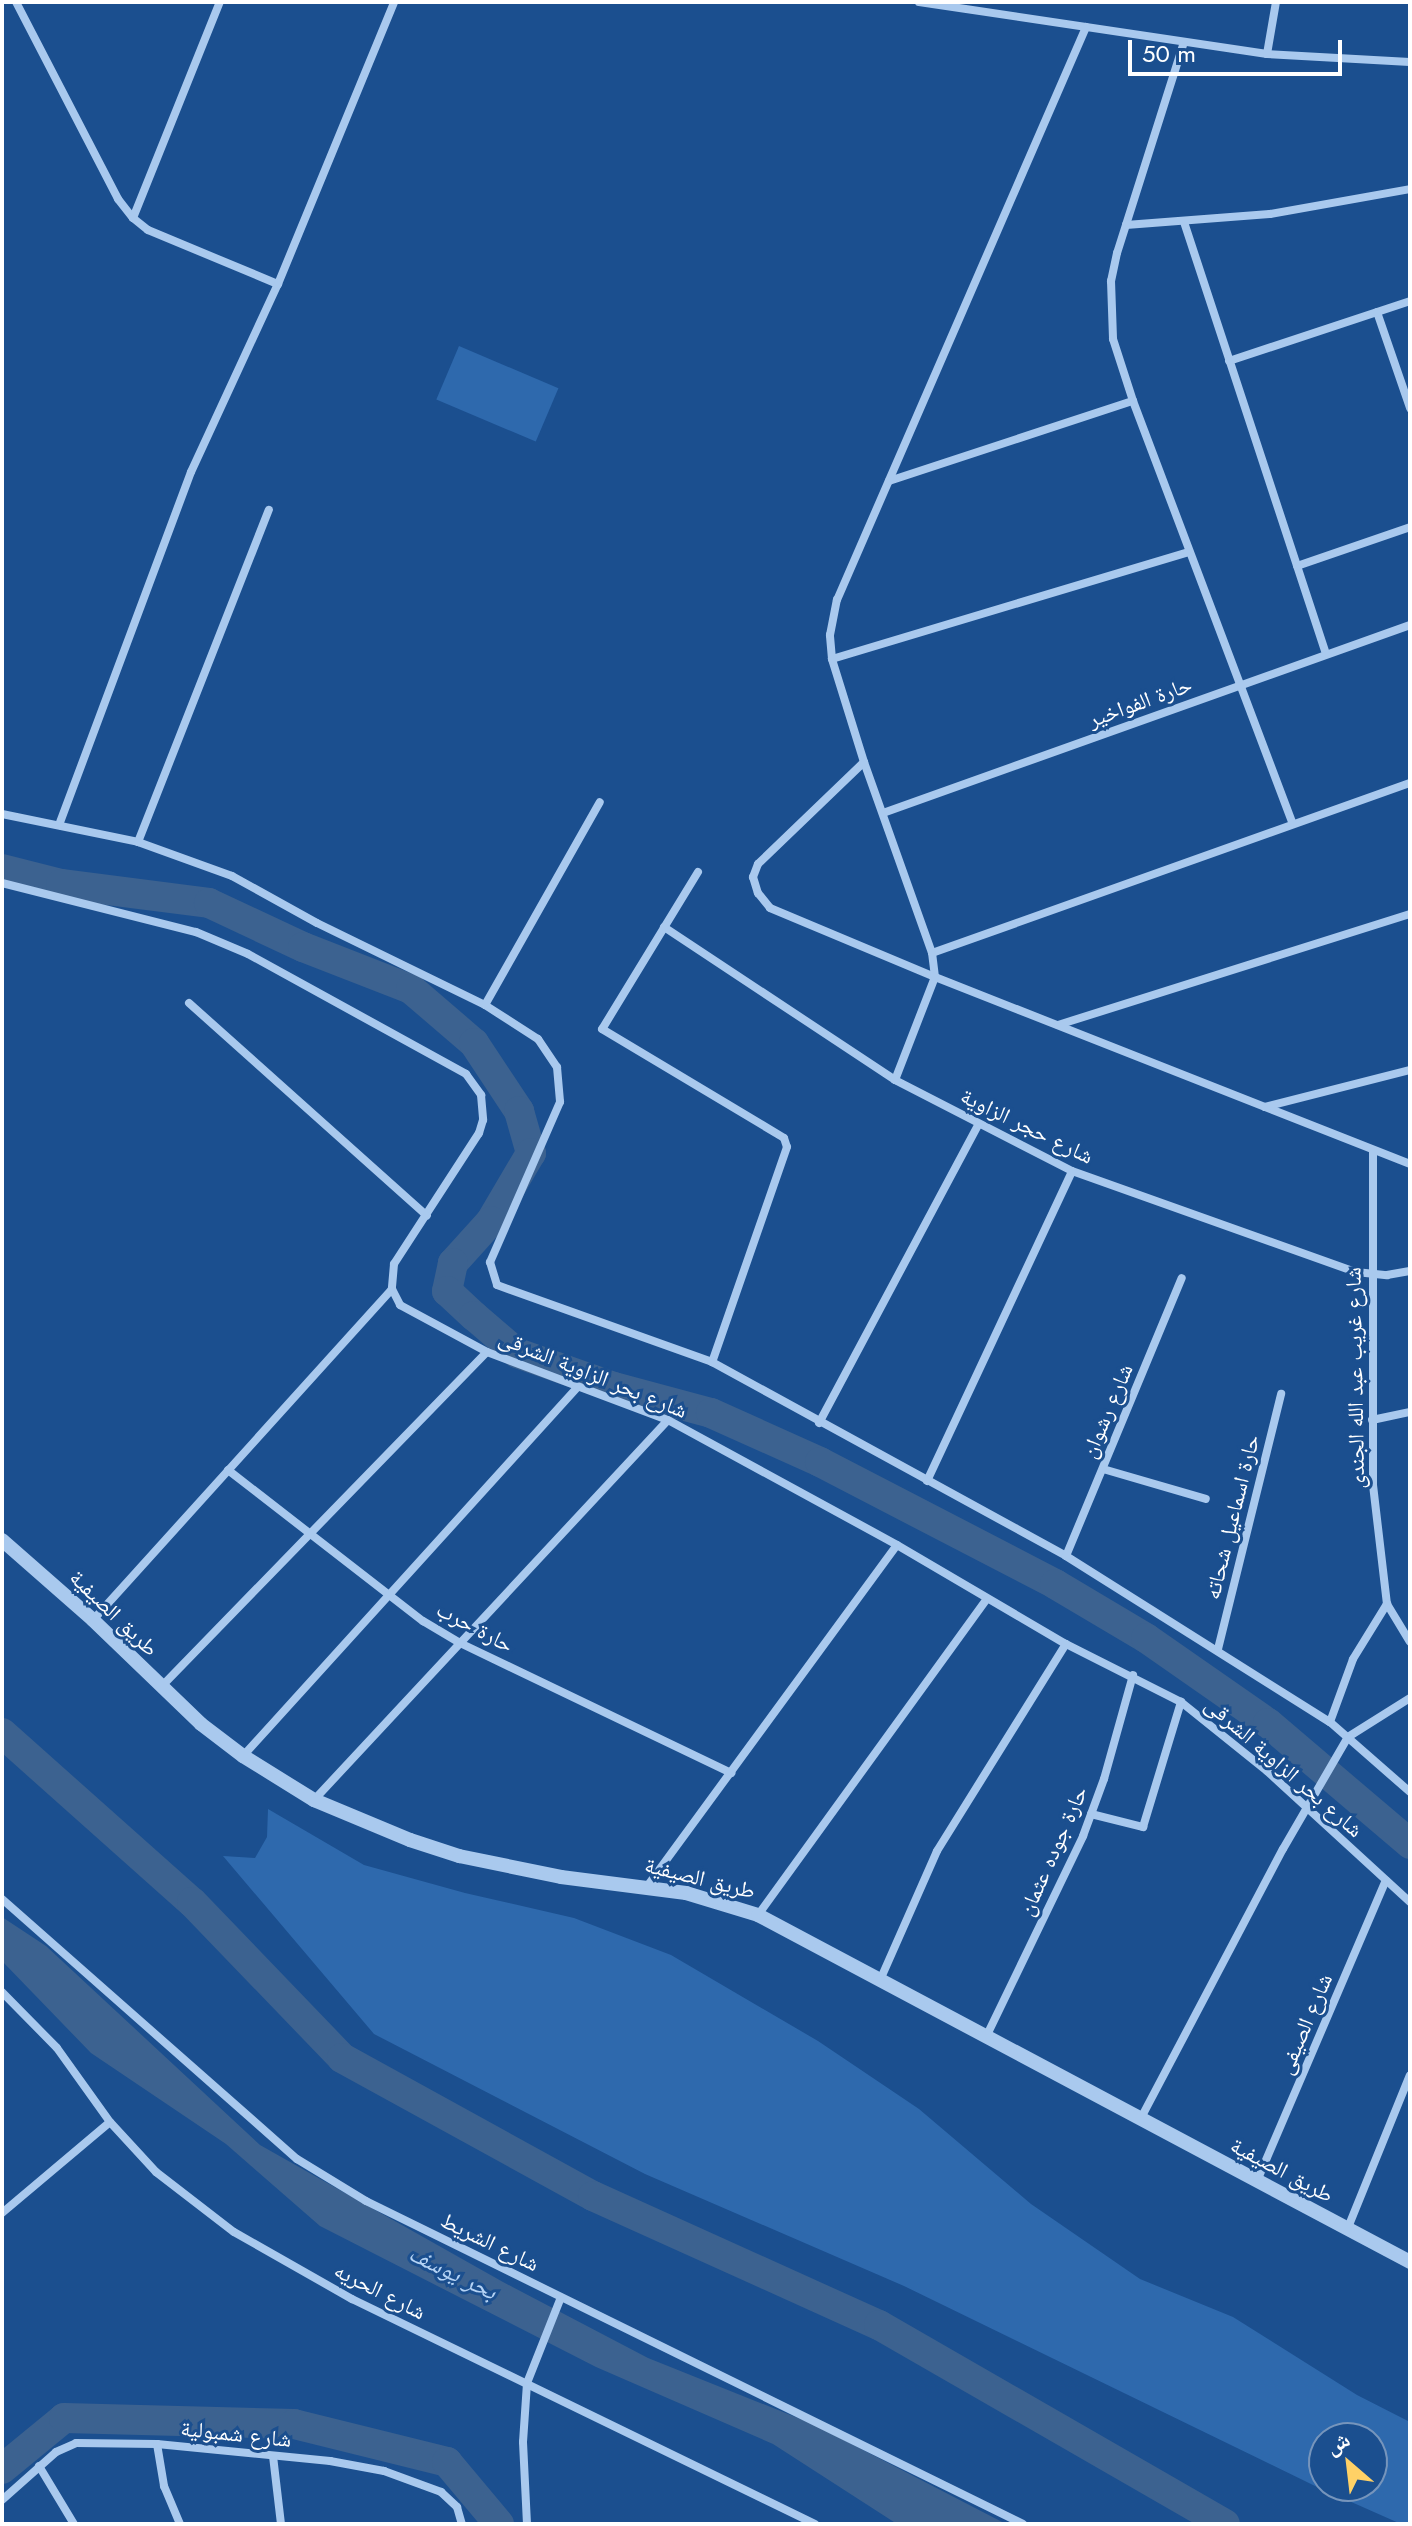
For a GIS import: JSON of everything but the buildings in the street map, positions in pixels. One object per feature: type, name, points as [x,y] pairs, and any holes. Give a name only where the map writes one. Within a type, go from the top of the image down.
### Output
[{"type":"street","points":[[16,2],[118,199],[133,218],[148,230],[278,284]]},
{"type":"street","points":[[133,218],[220,2]]},
{"type":"street","points":[[59,825],[191,472],[278,284],[394,2]]},
{"type":"street","points":[[919,2],[1267,54],[1410,62]]},
{"type":"street","points":[[1267,54],[1276,2]]},
{"type":"street","points":[[895,1080],[935,977],[932,953],[864,762],[832,659],[830,635],[837,600],[1086,27]]},
{"type":"street","points":[[1184,42],[1111,281],[1113,339],[1189,552],[1293,824]]},
{"type":"street","points":[[1126,225],[1270,214],[1410,189]]},
{"type":"street","points":[[1184,222],[1326,654]]},
{"type":"street","points":[[1229,361],[1410,301]]},
{"type":"street","points":[[1377,312],[1410,408]]},
{"type":"street","points":[[889,481],[1133,401]]},
{"type":"street","points":[[138,842],[269,510]]},
{"type":"street","points":[[1297,566],[1410,527]]},
{"type":"street","points":[[832,659],[1189,552]]},
{"type":"street","name":"حارة الفواخير","points":[[883,813],[1410,625]]},
{"type":"street","points":[[864,762],[758,864],[753,877],[758,893],[770,908],[1057,1026],[1410,1164]]},
{"type":"street","points":[[932,953],[1410,783]]},
{"type":"street","points":[[485,1005],[600,802]]},
{"type":"street","name":"شارع بحر الزاوية الشرقى","points":[[2,814],[138,842],[232,876],[317,923],[485,1005],[538,1039],[557,1067],[561,1084],[555,1118],[490,1262],[492,1278],[504,1290],[712,1362],[1066,1556],[1330,1722],[1410,1792]]},
{"type":"street","points":[[698,872],[602,1029],[779,1132],[787,1147],[712,1362]]},
{"type":"street","points":[[2,883],[196,932],[248,954],[466,1074],[481,1095],[483,1120],[479,1133],[394,1264],[392,1289],[93,1620]]},
{"type":"street","points":[[1057,1026],[1410,914]]},
{"type":"street","name":"شارع حجر الزاوية","points":[[664,927],[895,1080],[1072,1171],[1371,1275],[1410,1271]]},
{"type":"street","points":[[189,1003],[427,1216]]},
{"type":"street","points":[[1265,1107],[1410,1070]]},
{"type":"street","points":[[819,1423],[978,1125]]},
{"type":"street","name":"شارع غريب عبد الله الجندى","points":[[1373,1151],[1373,1485],[1387,1604],[1410,1642]]},
{"type":"street","points":[[927,1481],[1072,1171]]},
{"type":"street","name":"شارع رشوان","points":[[1066,1556],[1182,1278]]},
{"type":"street","name":"شارع بحر الزاوية الشرقى","points":[[392,1289],[407,1310],[487,1352],[668,1420],[897,1545],[1066,1644],[1133,1675],[1181,1702],[1267,1771],[1410,1902]]},
{"type":"street","points":[[160,1688],[487,1352]]},
{"type":"street","points":[[243,1756],[577,1388]]},
{"type":"street","name":"حارة اسماعيل شحاته","points":[[1218,1649],[1281,1394]]},
{"type":"street","points":[[1372,1420],[1410,1412]]},
{"type":"street","points":[[314,1800],[668,1420]]},
{"type":"street","points":[[1103,1469],[1206,1499]]},
{"type":"street","name":"حارة حرب","points":[[228,1470],[388,1597],[460,1643],[731,1773]]},
{"type":"street","name":"طريق الصيفية","points":[[2,1540],[93,1620],[160,1688],[243,1756],[314,1800],[410,1840],[459,1856],[561,1877],[648,1885],[758,1915],[1410,2262]]},
{"type":"street","points":[[648,1885],[897,1545]]},
{"type":"street","points":[[758,1915],[987,1599]]},
{"type":"street","points":[[1330,1722],[1353,1659],[1387,1604]]},
{"type":"street","points":[[881,1978],[937,1851],[1066,1644]]},
{"type":"street","name":"حارة جوده عثمان","points":[[987,2035],[1091,1814],[1133,1675]]},
{"type":"street","points":[[1141,2118],[1306,1809],[1348,1737],[1410,1698]]},
{"type":"street","points":[[1091,1814],[1143,1827],[1181,1702]]},
{"type":"street","name":"شارع الصيفى","points":[[1257,2182],[1386,1880]]},
{"type":"street","name":"شارع الشريط","points":[[2,1899],[297,2159],[366,2201],[1023,2524]]},
{"type":"street","name":"شارع الحريه","points":[[2,1992],[57,2048],[110,2122],[168,2184],[234,2232],[352,2299],[815,2524]]},
{"type":"street","points":[[1347,2230],[1410,2075]]},
{"type":"street","points":[[2,2213],[110,2122]]},
{"type":"street","points":[[527,2524],[523,2442],[527,2383],[561,2297]]},
{"type":"street","name":"شارع شمبولية","points":[[2,2500],[56,2452],[76,2443],[157,2444],[384,2471],[441,2492],[457,2507],[462,2524]]},
{"type":"street","points":[[157,2444],[164,2486],[180,2524]]},
{"type":"street","points":[[273,2456],[281,2524]]},
{"type":"street","points":[[39,2466],[74,2524]]},
{"type":"shaded area","points":[[459,346],[558,388],[536,442],[436,399]]},
{"type":"shaded area","points":[[268,1809],[364,1865],[465,1893],[574,1918],[671,1955],[818,2041],[919,2109],[1031,2204],[1140,2279],[1233,2317],[1357,2395],[1410,2422],[1410,2524],[1401,2524],[1351,2502],[1388,2502],[1388,2422],[1308,2422],[1308,2483],[904,2286],[645,2174],[374,2034],[223,1856],[255,1858],[267,1837]]},
{"type":"water","name":"بحر يوسف","points":[[2,1917],[46,1946],[260,2145],[503,2282],[648,2358],[813,2424],[1006,2524],[897,2524],[773,2444],[596,2367],[320,2226],[226,2144],[91,2053],[2,1961]]},
{"type":"waterway","points":[[2,869],[61,884],[209,903],[303,947],[411,989],[474,1043],[519,1111],[531,1153],[491,1221],[453,1263],[447,1291],[517,1353],[614,1387],[711,1413],[820,1462],[1055,1584],[1146,1638],[1268,1723],[1410,1844]]},
{"type":"waterway","points":[[2,1733],[192,1902],[342,2058],[593,2196],[879,2325],[1225,2524]]},
{"type":"waterway","points":[[2,2469],[64,2418],[294,2424],[447,2462],[499,2524]]}]
